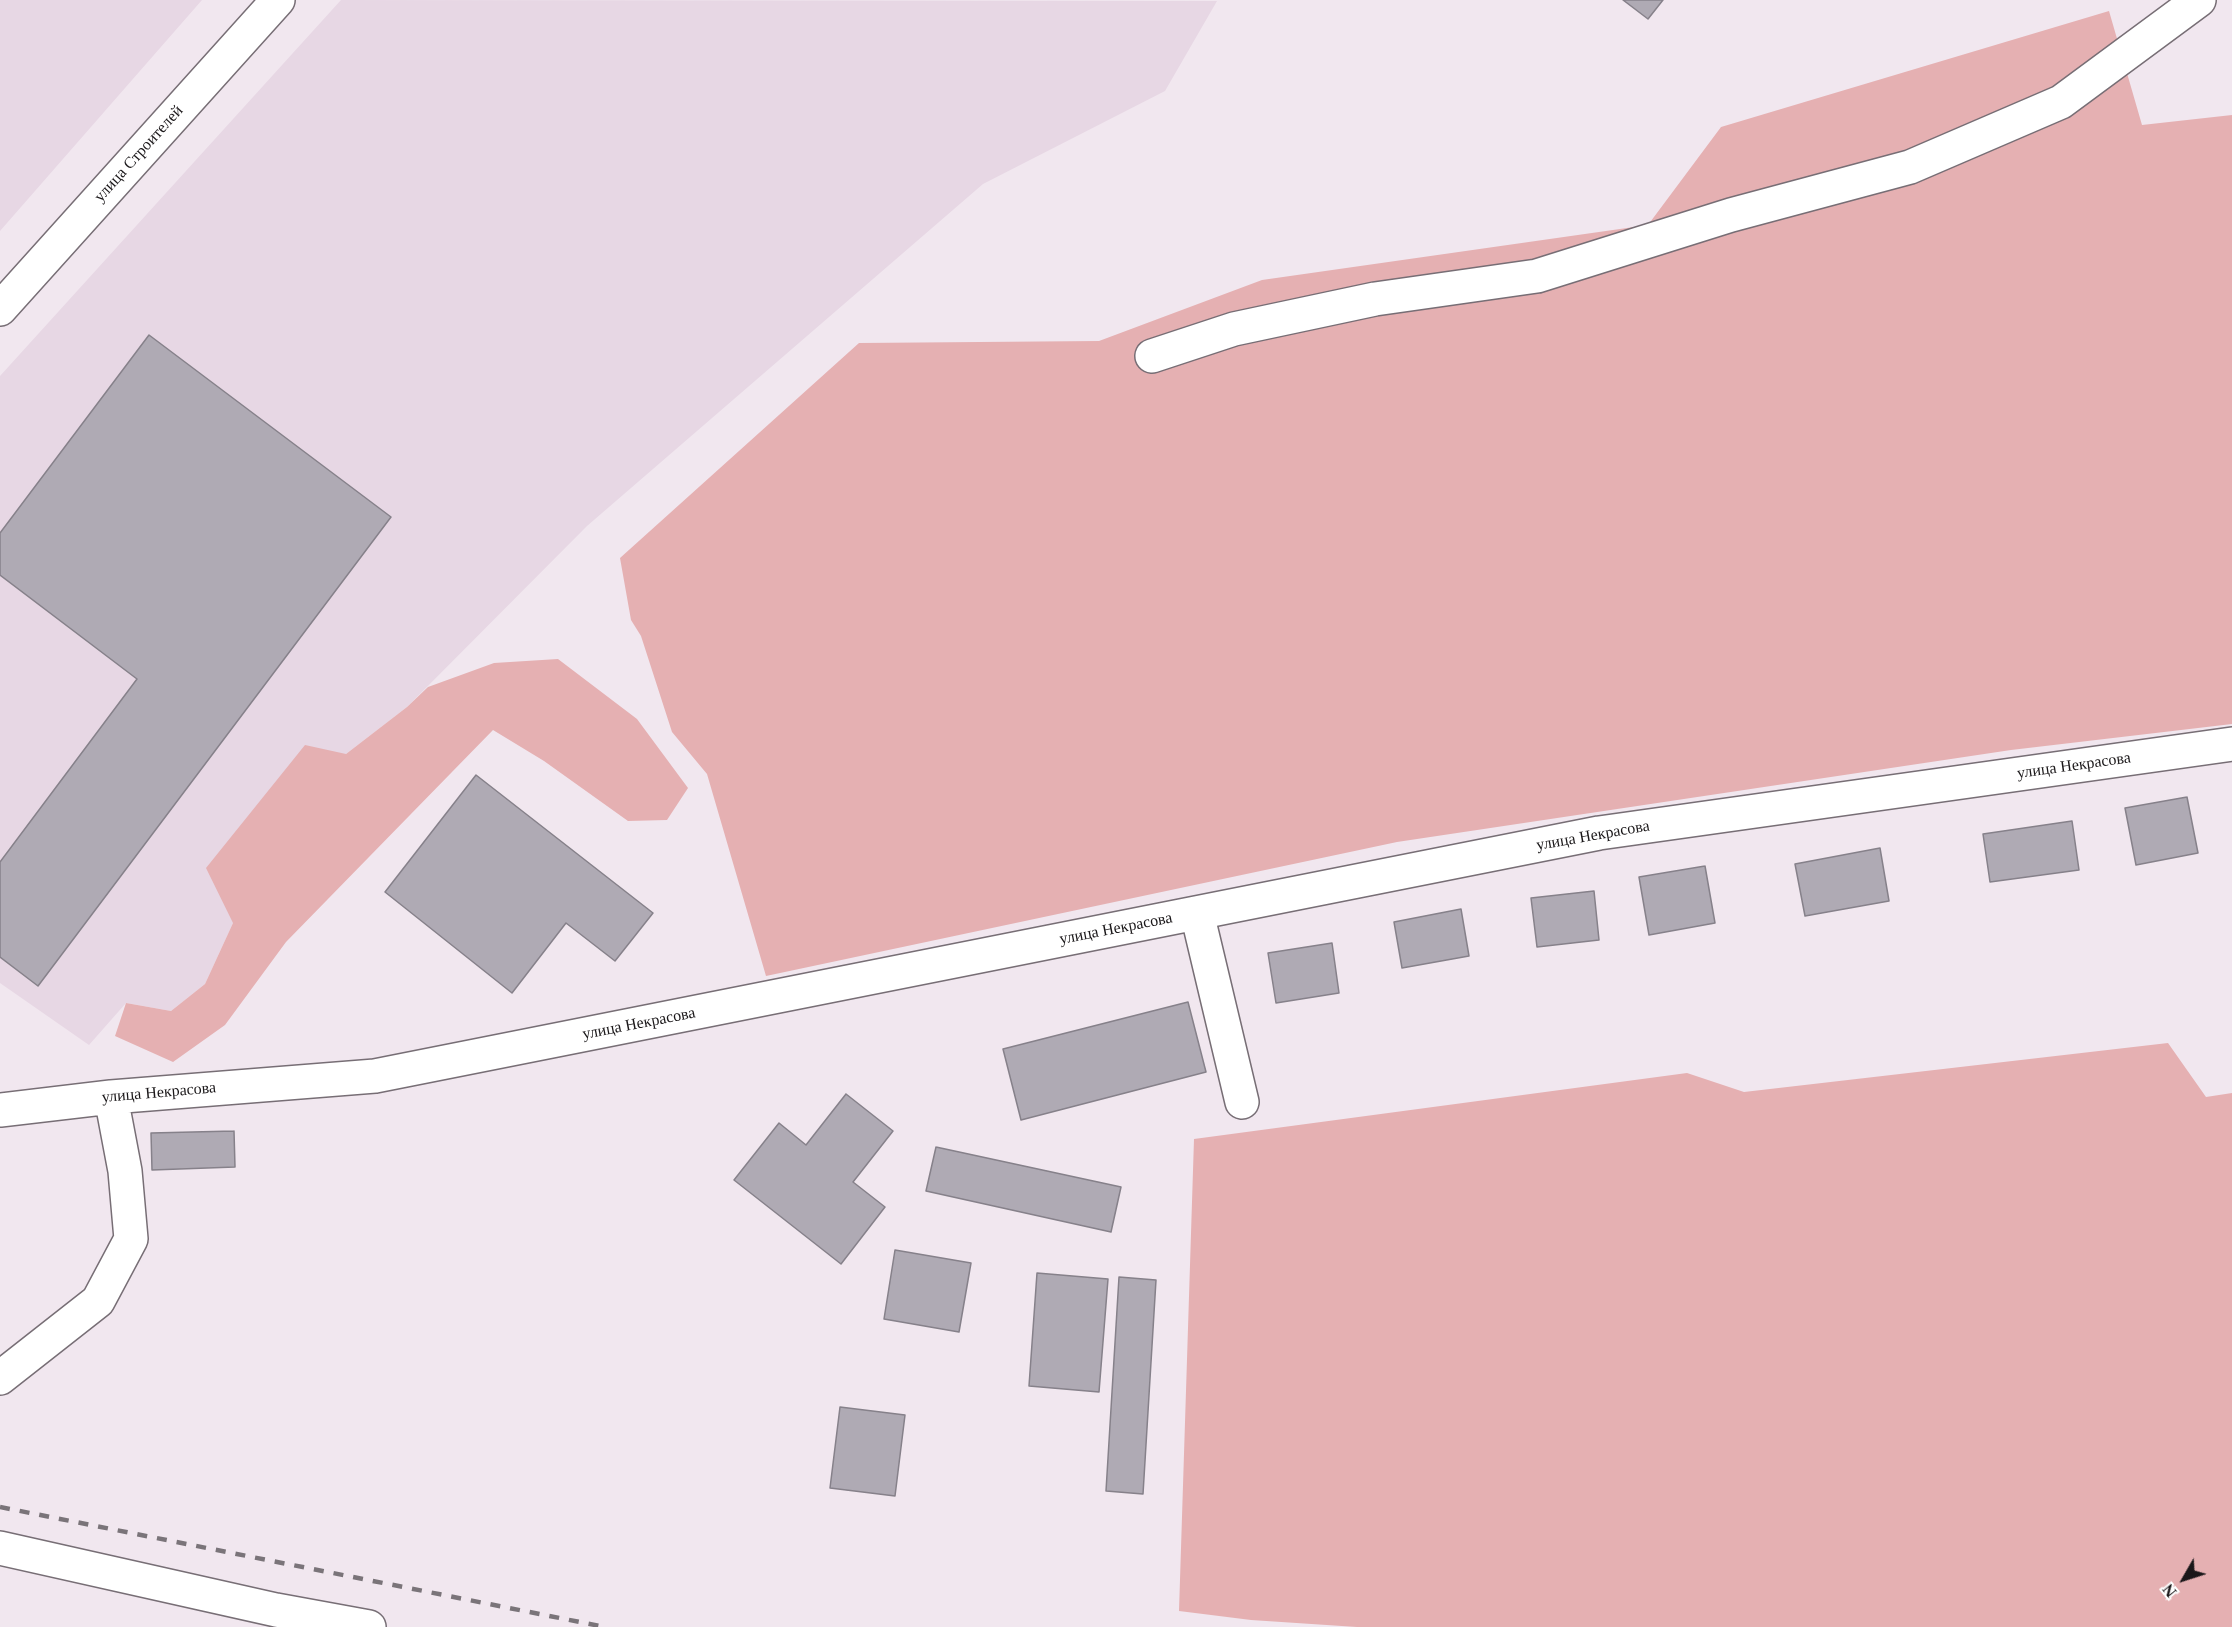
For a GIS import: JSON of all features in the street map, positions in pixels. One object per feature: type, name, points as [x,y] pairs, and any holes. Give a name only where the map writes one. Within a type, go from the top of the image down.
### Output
[{"type":"street","name":"улица Строителей","points":[[0,309],[278,0]]},
{"type":"street","points":[[1152,356],[1234,329],[1363,302],[1537,276],[1731,215],[1910,167],[2061,102],[2199,0]]},
{"type":"street","name":"улица Некрасова","points":[[0,1110],[111,1096],[375,1076],[1599,833],[2232,744]]},
{"type":"street","points":[[1197,913],[1242,1102]]},
{"type":"street","points":[[0,1378],[98,1301],[130,1239],[125,1172],[111,1096]]},
{"type":"street","points":[[0,1548],[276,1610],[369,1627]]},
{"type":"shaded area","points":[[0,0],[202,0],[0,231]]},
{"type":"shaded area","points":[[341,0],[1217,1],[1165,91],[983,184],[587,526],[407,707],[346,754],[233,923],[205,984],[171,1011],[126,1003],[89,1045],[0,983],[0,376]]},
{"type":"shaded area","points":[[2109,11],[2142,125],[2232,115],[2232,724],[2011,750],[1397,842],[766,976],[707,774],[672,732],[641,636],[631,620],[620,558],[859,343],[1099,341],[1262,280],[1648,225],[1721,127]]},
{"type":"shaded area","points":[[558,659],[637,719],[688,788],[667,820],[628,821],[544,761],[493,730],[286,942],[225,1025],[173,1062],[115,1036],[126,1003],[171,1011],[205,984],[233,923],[206,868],[305,745],[346,754],[407,707],[428,687],[494,663]]},
{"type":"shaded area","points":[[2168,1043],[2206,1097],[2232,1093],[2232,1627],[1357,1627],[1251,1620],[1179,1611],[1194,1139],[1687,1073],[1744,1092]]},
{"type":"building","points":[[1623,0],[1663,0],[1648,19]]},
{"type":"building","points":[[149,335],[391,517],[38,986],[0,957],[0,862],[137,679],[0,575],[0,533]]},
{"type":"building","points":[[476,775],[653,913],[615,961],[566,923],[512,993],[385,892]]},
{"type":"building","points":[[2187,797],[2198,853],[2136,865],[2125,808]]},
{"type":"building","points":[[2072,821],[2079,870],[1990,882],[1983,834]]},
{"type":"building","points":[[1880,848],[1889,901],[1805,916],[1795,864]]},
{"type":"building","points":[[1705,866],[1715,923],[1649,935],[1639,877]]},
{"type":"building","points":[[1594,891],[1599,940],[1537,947],[1531,898]]},
{"type":"building","points":[[1461,909],[1469,956],[1402,968],[1394,922]]},
{"type":"building","points":[[1332,943],[1339,993],[1276,1003],[1268,953]]},
{"type":"building","points":[[1188,1002],[1206,1072],[1021,1120],[1003,1049]]},
{"type":"building","points":[[846,1094],[893,1131],[853,1182],[885,1207],[841,1264],[734,1180],[779,1123],[806,1145]]},
{"type":"building","points":[[234,1131],[235,1167],[152,1170],[151,1133]]},
{"type":"building","points":[[936,1147],[1121,1187],[1111,1232],[926,1191]]},
{"type":"building","points":[[895,1250],[971,1263],[959,1332],[884,1319]]},
{"type":"building","points":[[1037,1273],[1108,1279],[1099,1392],[1029,1386]]},
{"type":"building","points":[[1119,1277],[1156,1280],[1143,1494],[1106,1491]]},
{"type":"building","points":[[840,1407],[905,1415],[895,1496],[830,1488]]},
{"type":"railway","points":[[0,1507],[605,1627]]}]
